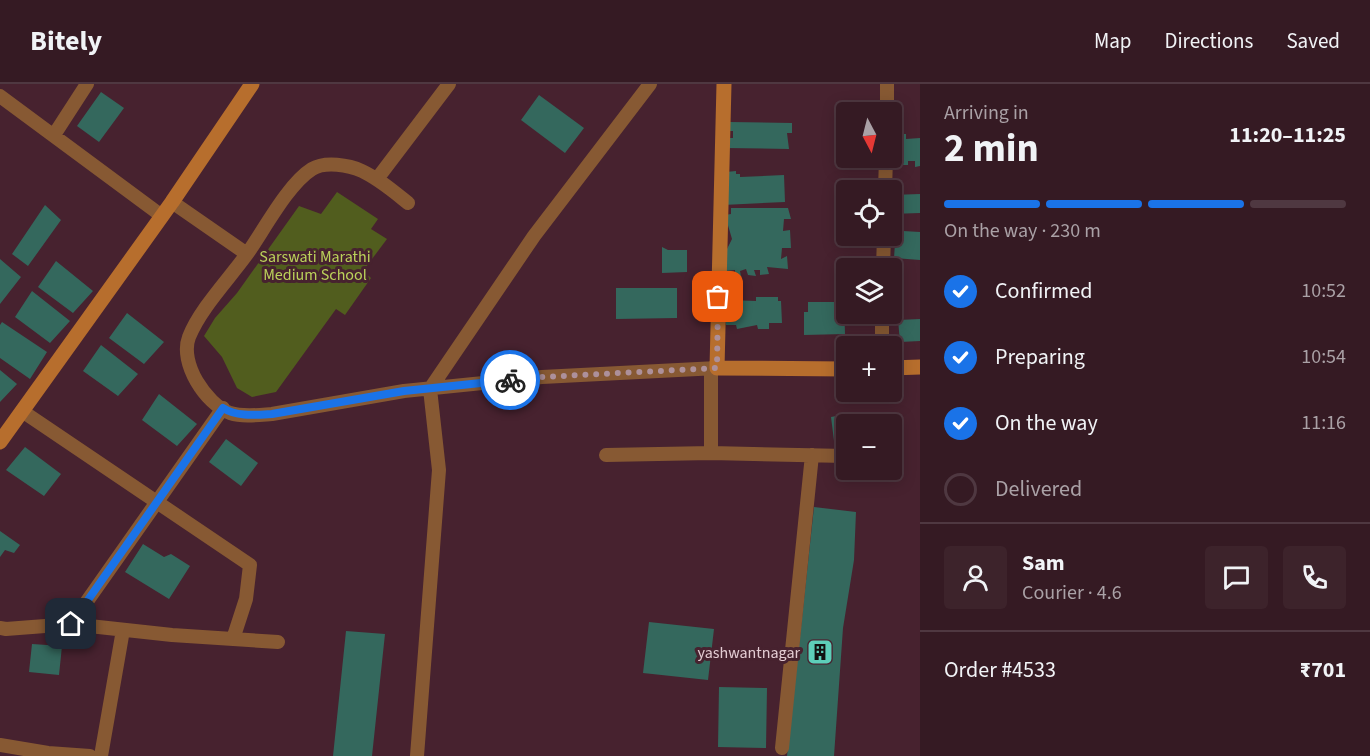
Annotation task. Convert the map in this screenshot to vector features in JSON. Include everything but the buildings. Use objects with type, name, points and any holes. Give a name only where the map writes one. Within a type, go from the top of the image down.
[{"type":"street","points":[[54,135],[87,84]]},
{"type":"street","points":[[0,442],[172,202],[252,84]]},
{"type":"street","points":[[377,179],[449,84]]},
{"type":"street","points":[[417,756],[439,470],[430,388],[534,236],[650,84]]},
{"type":"street","points":[[711,453],[724,84]]},
{"type":"street","points":[[887,102],[888,84]]},
{"type":"street","points":[[0,96],[162,216]]},
{"type":"street","points":[[408,203],[377,179],[360,170],[345,166],[313,168],[294,186],[248,254],[204,312],[188,339],[192,375],[211,400],[230,412],[250,416],[430,388],[542,377],[714,368],[836,369]]},
{"type":"street","points":[[172,202],[248,254]]},
{"type":"street","points":[[902,368],[920,367]]},
{"type":"street","points":[[71,624],[223,408]]},
{"type":"street","points":[[22,411],[250,565],[246,598],[233,639]]},
{"type":"street","points":[[606,455],[711,453],[836,456]]},
{"type":"street","points":[[782,748],[812,455]]},
{"type":"street","points":[[0,628],[71,624],[278,642]]},
{"type":"street","points":[[101,756],[123,630]]},
{"type":"street","points":[[0,745],[48,753],[90,756]]},
{"type":"green space","name":"Sarswati Marathi Medium School","points":[[337,192],[378,219],[371,229],[387,239],[363,271],[371,278],[345,315],[336,309],[276,392],[252,397],[237,388],[222,357],[204,336],[299,206],[321,214]]},
{"type":"way so far","points":[[510,380],[717,368],[718,297]]},
{"type":"place","name":"yashwantnagar","points":[[820,652]]},
{"type":"route","points":[[71,624],[223,408],[230,412],[250,416],[272,414],[404,391],[510,380]]}]
